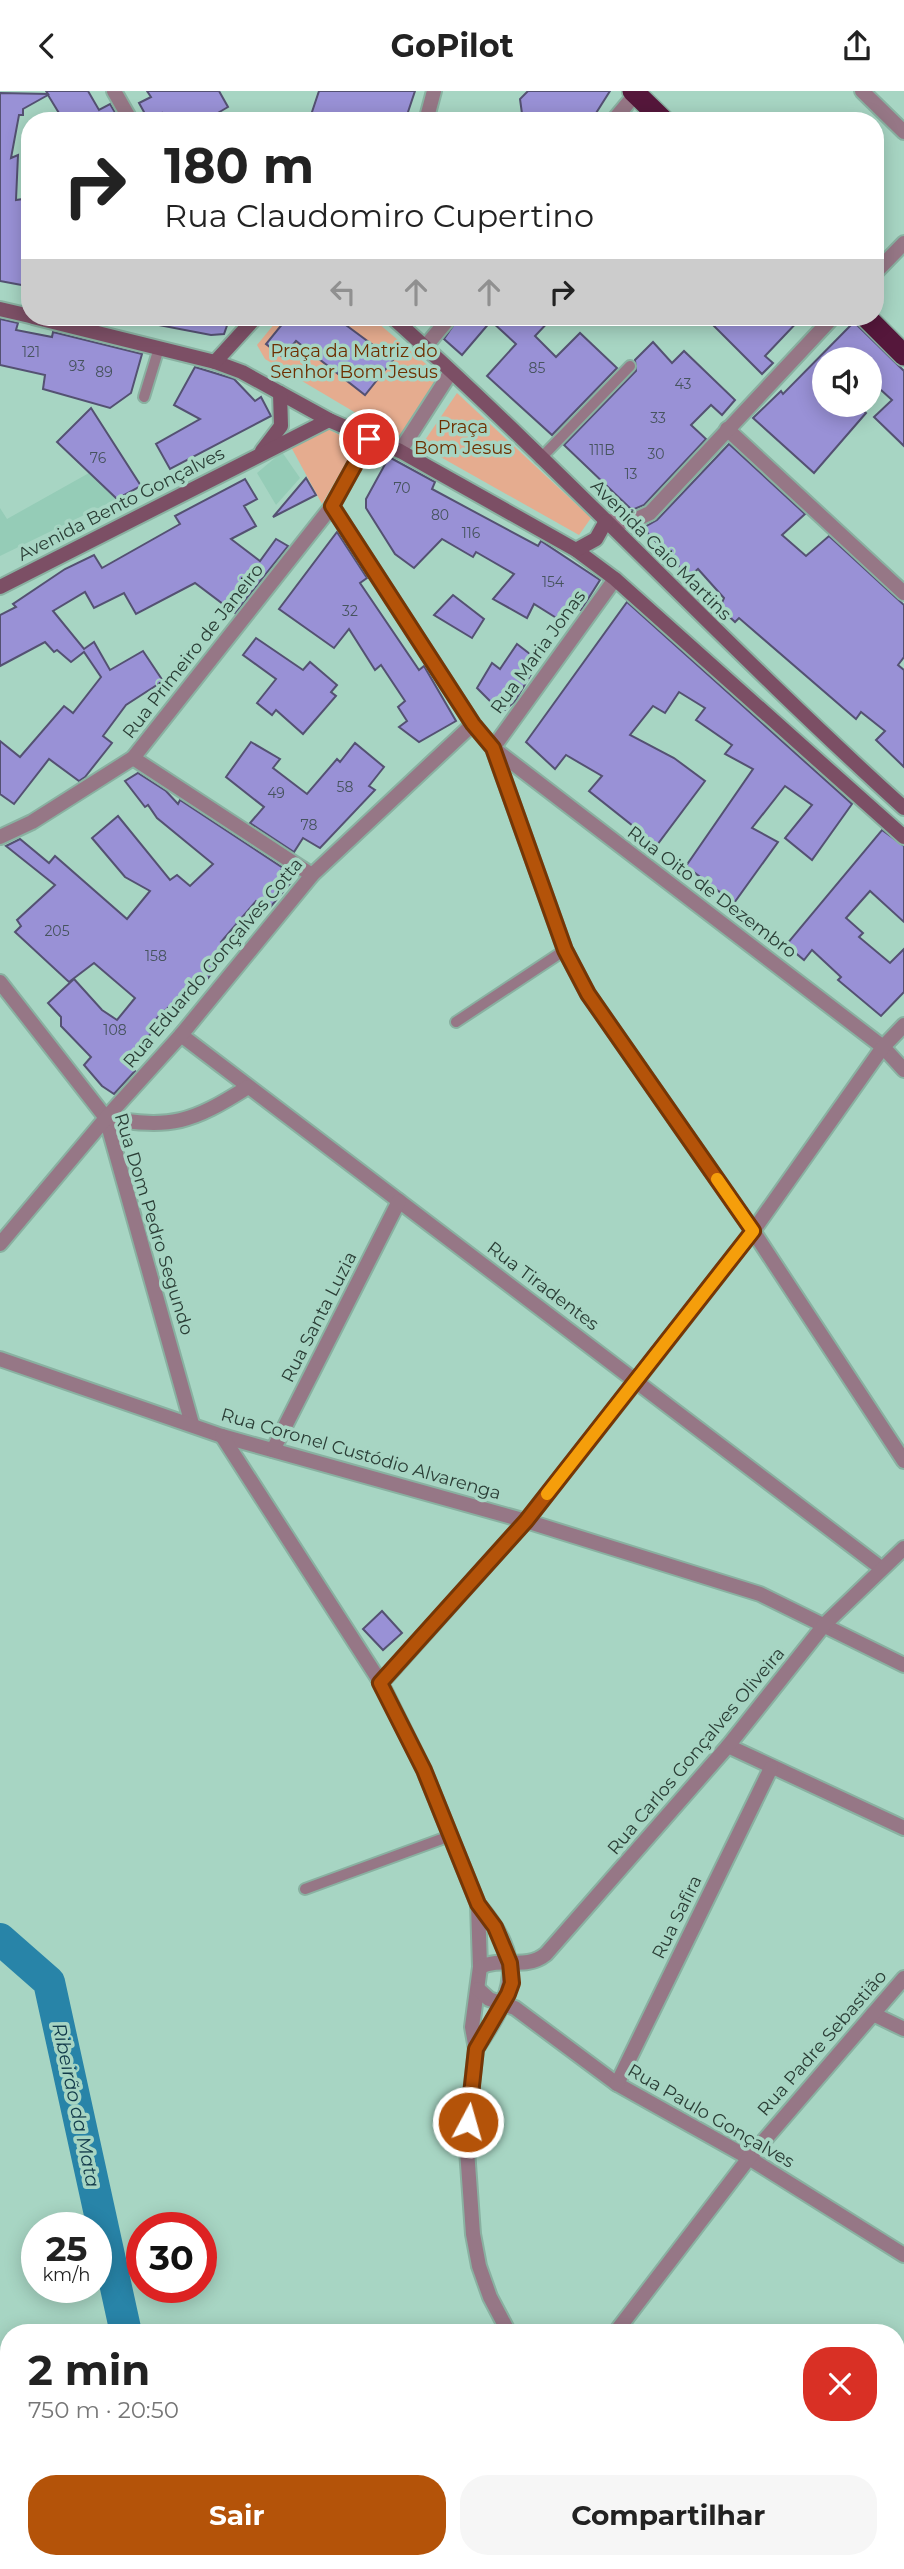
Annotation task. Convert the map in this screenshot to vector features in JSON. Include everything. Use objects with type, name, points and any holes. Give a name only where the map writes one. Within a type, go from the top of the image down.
[{"type":"highway","points":[[636,92],[655,112]]},
{"type":"highway","points":[[875,326],[904,355]]},
{"type":"main road","points":[[0,309],[21,314]]},
{"type":"main road","points":[[71,326],[215,362],[329,420],[400,451],[576,550],[615,579],[904,837]]},
{"type":"main road","points":[[215,362],[245,326]]},
{"type":"main road","name":"Avenida Caio Martins","points":[[402,326],[606,521],[807,721],[904,808]]},
{"type":"main road","name":"Avenida Bento Gonçalves","points":[[259,455],[281,426],[280,393]]},
{"type":"main road","name":"Avenida Bento Gonçalves","points":[[0,587],[329,420]]},
{"type":"main road","points":[[576,550],[596,539],[606,521]]},
{"type":"street","points":[[114,91],[126,112]]},
{"type":"street","points":[[428,112],[434,91]]},
{"type":"street","points":[[862,91],[884,112]]},
{"type":"street","points":[[620,112],[636,92]]},
{"type":"street","points":[[884,112],[904,132]]},
{"type":"street","points":[[884,264],[904,243]]},
{"type":"street","points":[[425,347],[442,326]]},
{"type":"street","points":[[606,521],[630,522],[650,513],[825,326]]},
{"type":"street","points":[[400,451],[451,372]]},
{"type":"street","points":[[727,429],[904,593]]},
{"type":"street","name":"Rua Primeiro de Janeiro","points":[[0,837],[32,822],[133,758],[332,506],[369,439]]},
{"type":"street","points":[[332,506],[473,724],[493,748],[565,950],[588,994],[753,1231],[904,1461]]},
{"type":"street","name":"Rua Maria Jonas","points":[[493,748],[615,579]]},
{"type":"street","name":"Rua Eduardo Gonçalves Cotta","points":[[0,1244],[106,1118],[181,1035],[312,874],[473,724]]},
{"type":"street","name":"Rua Oito de Dezembro","points":[[493,748],[883,1047],[904,1070]]},
{"type":"street","points":[[133,758],[312,874]]},
{"type":"street","name":"Rua Dom Pedro Segundo","points":[[0,982],[106,1118],[192,1424]]},
{"type":"street","points":[[380,1683],[526,1521],[753,1231],[883,1047],[904,1025]]},
{"type":"street","name":"Rua Tiradentes","points":[[181,1035],[881,1568]]},
{"type":"street","points":[[106,1118],[149,1125],[178,1121],[211,1110],[248,1087]]},
{"type":"street","name":"Rua Santa Luzia","points":[[273,1450],[399,1201]]},
{"type":"street","name":"Rua Coronel Custódio Alvarenga","points":[[0,1359],[222,1436],[526,1521],[760,1594],[904,1665]]},
{"type":"street","points":[[222,1436],[380,1683],[424,1770],[478,1904],[495,1927],[510,1963],[512,1983],[476,2049]]},
{"type":"street","name":"Rua Carlos Gonçalves Oliveira","points":[[510,1963],[527,1964],[546,1954],[729,1746],[825,1624],[904,1548]]},
{"type":"street","points":[[729,1746],[771,1768],[904,1828]]},
{"type":"street","name":"Rua Safira","points":[[617,2084],[771,1768]]},
{"type":"street","points":[[478,1904],[480,1968],[472,2027],[476,2049],[466,2136],[474,2234],[490,2297],[504,2324]]},
{"type":"street","points":[[480,1968],[490,1963],[510,1963]]},
{"type":"street","name":"Rua Padre Sebastião","points":[[622,2324],[749,2158],[904,1978]]},
{"type":"street","points":[[478,1989],[489,1999],[503,2002]]},
{"type":"street","name":"Rua Paulo Gonçalves","points":[[503,2002],[617,2084],[749,2158],[904,2255]]},
{"type":"street","points":[[873,2014],[904,2029]]},
{"type":"lane","points":[[144,397],[159,348]]},
{"type":"lane","points":[[540,459],[630,366]]},
{"type":"lane","points":[[456,1022],[565,950]]},
{"type":"lane","points":[[305,1889],[450,1836]]},
{"type":"shaded area","points":[[282,452],[300,478],[276,505],[257,473]]},
{"type":"shaded area","points":[[89,473],[117,499],[0,556],[0,508],[7,519]]},
{"type":"green space","name":"Praça da Matriz do Senhor Bom Jesus","points":[[273,326],[382,326],[439,375],[398,438],[265,359],[257,345]]},
{"type":"green space","name":"Praça Bom Jesus","points":[[457,393],[591,518],[579,535],[421,446]]},
{"type":"green space","points":[[326,428],[357,444],[322,504],[291,447]]},
{"type":"building","points":[[46,91],[88,91],[99,110],[110,104],[115,112],[58,112],[48,95],[23,109],[19,115],[11,158],[18,155],[16,200],[21,199],[21,285],[0,281],[0,93],[48,94]]},
{"type":"building","points":[[147,91],[219,91],[228,107],[219,112],[144,112],[139,103],[151,97]]},
{"type":"building","points":[[319,91],[415,91],[408,112],[312,112]]},
{"type":"building","points":[[528,91],[610,91],[597,112],[522,112],[520,99]]},
{"type":"building","points":[[0,319],[18,323],[16,330],[52,337],[53,332],[142,354],[131,393],[110,408],[43,389],[45,375],[0,365]]},
{"type":"building","points":[[164,326],[227,326],[224,334],[211,335]]},
{"type":"building","points":[[281,326],[347,326],[393,360],[365,395],[296,341],[283,357],[266,344]]},
{"type":"building","points":[[453,326],[487,326],[462,355],[444,339]]},
{"type":"building","points":[[496,326],[544,326],[535,336],[556,357],[580,333],[617,368],[552,435],[487,376],[516,344]]},
{"type":"building","points":[[714,326],[793,326],[765,356],[773,363],[762,374]]},
{"type":"building","points":[[850,326],[858,326],[880,347],[829,347]]},
{"type":"building","points":[[653,342],[672,363],[684,351],[735,400],[722,415],[711,405],[691,425],[706,439],[644,505],[632,510],[564,445],[636,371],[635,360]]},
{"type":"building","points":[[882,349],[904,371],[904,446],[874,417],[882,417],[882,409],[892,400],[882,391]]},
{"type":"building","points":[[812,365],[812,417],[863,417],[814,473],[753,418],[781,391],[783,394]]},
{"type":"building","points":[[195,367],[234,379],[255,401],[261,397],[271,416],[170,469],[156,444],[200,419],[174,405]]},
{"type":"building","points":[[91,408],[141,486],[117,499],[57,442]]},
{"type":"building","points":[[729,444],[805,514],[782,535],[806,556],[829,536],[904,605],[904,657],[898,665],[904,670],[904,767],[876,740],[885,731],[861,712],[856,719],[739,618],[735,622],[720,608],[724,598],[698,569],[689,577],[643,528],[657,520]]},
{"type":"building","points":[[389,457],[435,482],[432,489],[538,546],[541,541],[600,580],[581,610],[577,609],[566,624],[534,604],[527,618],[493,599],[514,574],[476,552],[473,557],[442,539],[414,568],[395,554],[366,508],[366,499]]},
{"type":"building","points":[[306,478],[316,495],[273,517]]},
{"type":"building","points":[[245,479],[257,499],[244,506],[256,526],[231,539],[260,561],[276,539],[288,546],[235,613],[195,583],[136,614],[124,593],[94,608],[85,592],[53,611],[84,649],[94,642],[110,670],[143,651],[163,681],[126,705],[103,736],[112,743],[85,777],[79,781],[49,759],[14,804],[0,794],[0,741],[20,757],[64,706],[73,713],[101,677],[84,652],[71,662],[57,650],[54,652],[45,642],[0,666],[0,615],[16,607],[13,604],[65,569],[94,555],[102,568],[180,524],[175,516]]},
{"type":"building","points":[[337,532],[367,578],[360,583],[419,670],[424,666],[456,721],[419,742],[399,727],[407,721],[398,707],[405,701],[381,665],[375,670],[349,629],[334,648],[279,609]]},
{"type":"building","points":[[453,595],[484,619],[472,638],[434,615]]},
{"type":"building","points":[[627,602],[852,804],[812,860],[785,838],[812,805],[785,786],[752,828],[778,842],[734,903],[686,866],[753,769],[725,754],[732,745],[696,720],[705,708],[679,692],[665,713],[653,706],[630,735],[674,758],[705,781],[657,845],[589,791],[602,776],[566,755],[555,769],[526,742]]},
{"type":"building","points":[[256,638],[303,670],[310,662],[337,685],[331,692],[336,696],[303,734],[276,710],[272,715],[257,703],[276,679],[243,655]]},
{"type":"building","points":[[517,644],[539,661],[515,701],[505,710],[498,709],[477,688],[492,663],[500,669]]},
{"type":"building","points":[[251,742],[280,759],[273,768],[307,794],[337,759],[340,762],[355,743],[384,767],[369,786],[375,790],[320,848],[303,838],[294,852],[250,823],[264,807],[226,777]]},
{"type":"building","points":[[138,773],[166,791],[178,804],[180,800],[283,868],[280,871],[293,880],[268,910],[256,901],[221,942],[229,949],[206,981],[201,977],[157,1018],[162,1022],[125,1061],[135,1071],[114,1094],[102,1086],[84,1065],[91,1057],[61,1026],[61,1017],[48,1003],[74,979],[102,1010],[117,1020],[135,998],[94,963],[69,982],[15,932],[21,926],[17,920],[55,885],[6,846],[20,839],[49,863],[55,856],[127,919],[150,891],[125,877],[92,838],[118,816],[170,880],[177,875],[190,886],[213,864],[157,818],[148,805],[145,807],[125,781]]},
{"type":"building","points":[[882,830],[904,846],[904,922],[870,891],[846,918],[863,933],[859,937],[890,963],[904,949],[904,992],[881,1016],[838,980],[841,977],[812,950],[804,960],[786,945]]},
{"type":"building","points":[[382,1611],[402,1633],[383,1650],[363,1629]]},
{"type":"waterway","name":"Ribeirão da Mata","points":[[0,1939],[49,1982],[124,2324]]},
{"type":"slow traffic","points":[[547,1494],[753,1231],[717,1179]]},
{"type":"route","points":[[369,439],[332,506],[473,724],[493,748],[565,950],[588,994],[753,1231],[526,1521],[380,1683],[424,1770],[478,1904],[495,1927],[510,1963],[512,1983],[508,1994],[476,2049],[468,2122]]}]
